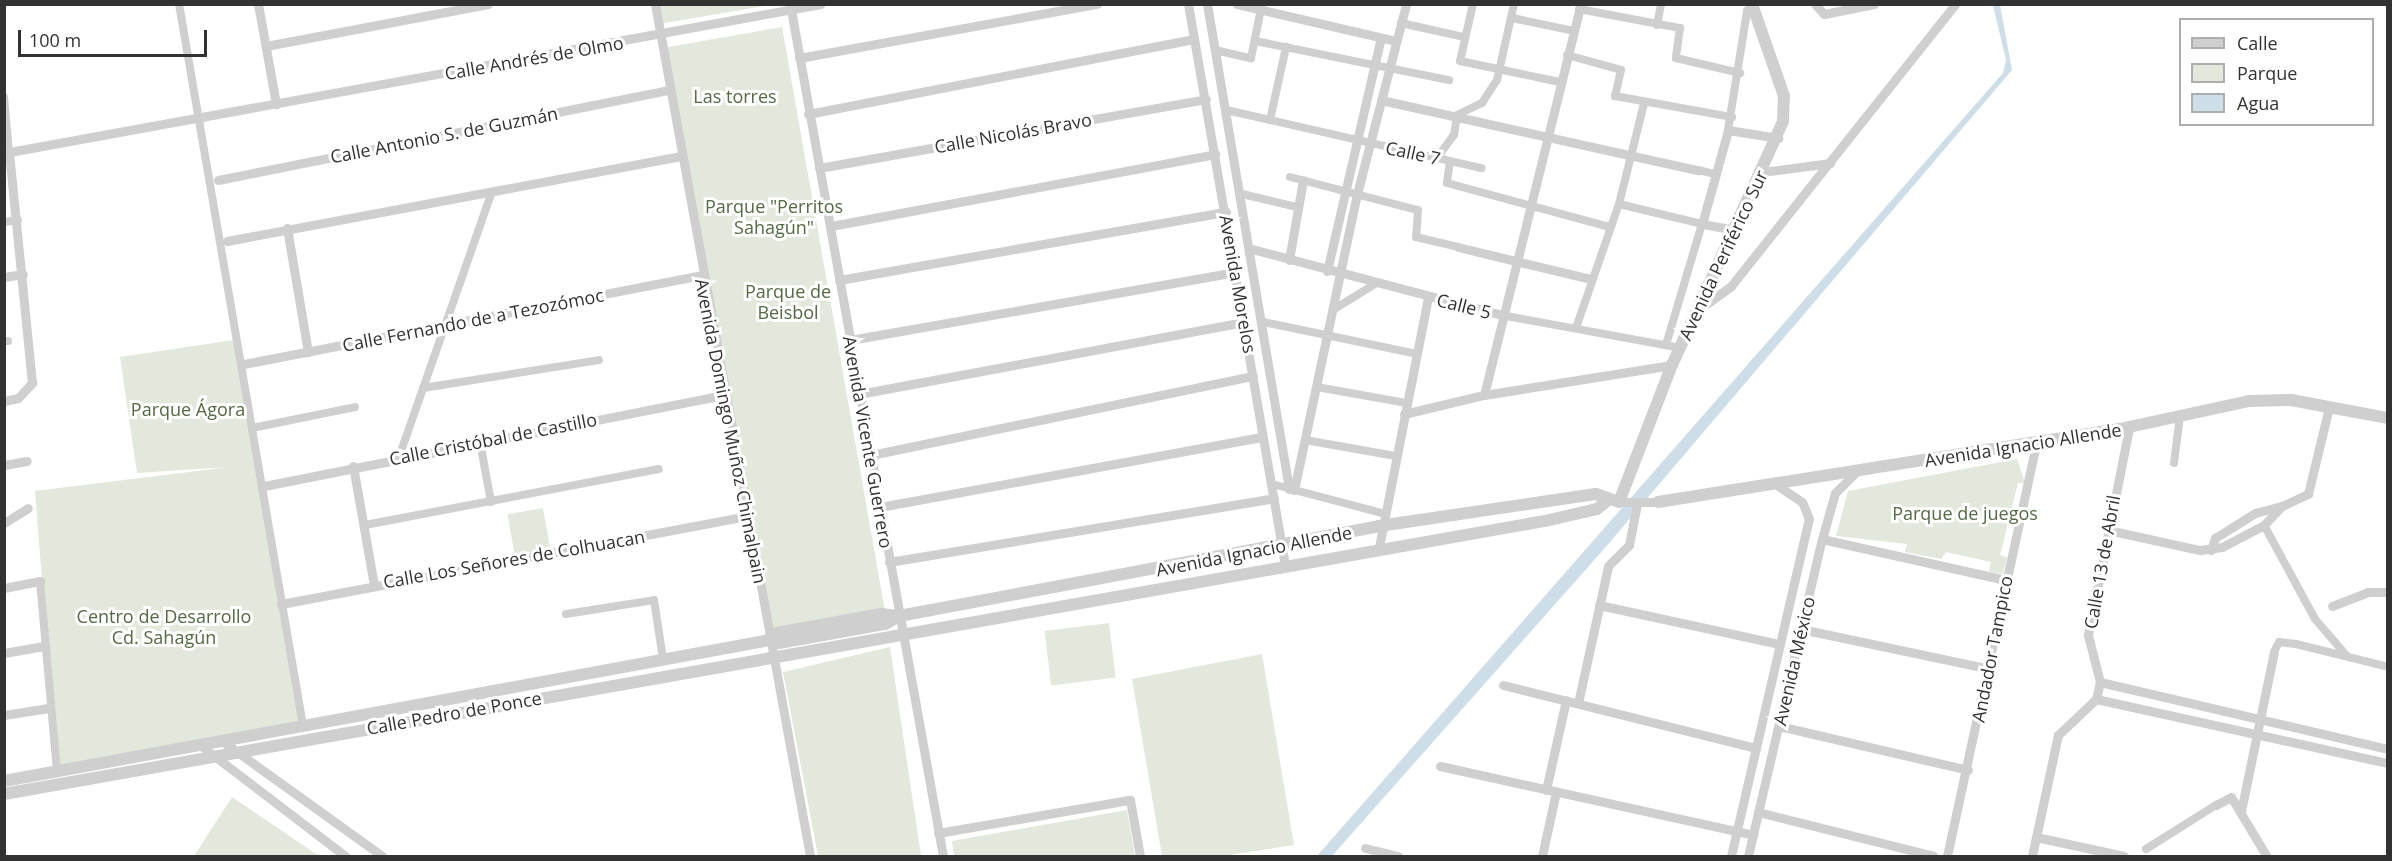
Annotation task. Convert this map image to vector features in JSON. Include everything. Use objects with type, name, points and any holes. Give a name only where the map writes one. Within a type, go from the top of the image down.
[{"type":"street","points":[[178,4],[198,120],[223,242],[252,428],[264,486],[280,603],[303,726]]},
{"type":"street","points":[[258,4],[276,104]]},
{"type":"street","points":[[266,46],[488,4]]},
{"type":"street","name":"Avenida Domingo Muñoz Chimalpain","points":[[655,4],[701,275],[810,856]]},
{"type":"street","name":"Calle Andrés de Olmo","points":[[7,153],[660,35],[790,7],[821,4]]},
{"type":"street","points":[[799,58],[1097,4]]},
{"type":"street","name":"Avenida Morelos","points":[[1188,4],[1237,272],[1285,565]]},
{"type":"street","name":"Avenida Morelos","points":[[1207,4],[1252,249],[1291,489]]},
{"type":"street","points":[[1237,4],[1262,7],[1396,41]]},
{"type":"street","points":[[1291,489],[1336,308],[1357,194],[1406,4]]},
{"type":"street","points":[[1473,4],[1460,61],[1560,82]]},
{"type":"street","points":[[1457,115],[1482,103],[1503,69],[1514,4]]},
{"type":"street","points":[[1657,25],[1661,4]]},
{"type":"street","points":[[1815,4],[1824,14],[1874,4]]},
{"type":"street","points":[[1701,308],[1731,286],[1830,164],[1954,8],[1945,4]]},
{"type":"street","points":[[1666,345],[1732,117],[1747,11],[1753,6]]},
{"type":"street","name":"Avenida Periférico Sur","points":[[1613,501],[1672,365],[1701,308],[1778,138],[1784,96],[1753,6]]},
{"type":"street","name":"Avenida Vicente Guerrero","points":[[790,7],[943,856]]},
{"type":"street","points":[[1215,50],[1251,58],[1262,7]]},
{"type":"street","points":[[1484,395],[1514,260],[1580,7],[1680,28],[1676,58],[1740,73]]},
{"type":"street","points":[[1512,18],[1574,31]]},
{"type":"street","points":[[1401,22],[1464,37]]},
{"type":"street","points":[[1327,271],[1381,38]]},
{"type":"street","points":[[808,114],[1194,39]]},
{"type":"street","points":[[1255,41],[1449,80]]},
{"type":"street","points":[[1270,120],[1286,47]]},
{"type":"street","points":[[1567,55],[1621,70],[1616,96],[1644,104],[1732,117]]},
{"type":"street","name":"Calle Antonio S. de Guzmán","points":[[218,180],[669,90]]},
{"type":"street","points":[[4,97],[7,153],[18,220],[32,383],[26,392],[4,400]]},
{"type":"street","name":"Calle Nicolás Bravo","points":[[819,168],[1206,99]]},
{"type":"street","points":[[1381,99],[1716,174]]},
{"type":"street","points":[[1576,328],[1590,279],[1619,204],[1644,104]]},
{"type":"street","name":"Calle 7","points":[[1226,110],[1450,161],[1448,183],[1527,208],[1610,227]]},
{"type":"street","points":[[1437,158],[1454,135],[1457,115]]},
{"type":"street","points":[[1728,130],[1778,138]]},
{"type":"street","points":[[831,226],[1215,154]]},
{"type":"street","points":[[223,242],[287,228],[681,156]]},
{"type":"street","points":[[1450,161],[1482,168]]},
{"type":"street","points":[[1762,172],[1830,164]]},
{"type":"street","points":[[1290,177],[1422,212],[1416,237],[1590,279]]},
{"type":"street","points":[[1289,260],[1303,180]]},
{"type":"street","points":[[399,457],[492,192]]},
{"type":"street","points":[[1242,194],[1297,207]]},
{"type":"street","points":[[1619,204],[1736,230]]},
{"type":"street","points":[[839,280],[1226,212]]},
{"type":"street","points":[[4,222],[18,220]]},
{"type":"street","points":[[287,228],[309,352]]},
{"type":"street","name":"Calle 5","points":[[1252,249],[1375,284],[1501,315],[1680,348]]},
{"type":"street","points":[[850,340],[1237,272]]},
{"type":"street","points":[[4,278],[23,274]]},
{"type":"street","name":"Calle Fernando de a Tezozómoc","points":[[243,364],[701,275]]},
{"type":"street","points":[[1336,308],[1375,284]]},
{"type":"street","points":[[1379,547],[1381,520],[1428,298]]},
{"type":"street","points":[[859,394],[1245,322]]},
{"type":"street","points":[[1263,322],[1417,354]]},
{"type":"street","points":[[423,388],[599,360]]},
{"type":"street","points":[[1404,414],[1484,395],[1672,365]]},
{"type":"street","points":[[871,455],[1253,376]]},
{"type":"street","points":[[1317,387],[1406,403]]},
{"type":"street","name":"Calle Cristóbal de Castillo","points":[[264,486],[353,466],[724,395]]},
{"type":"street","name":"Avenida Ignacio Allende","points":[[1658,502],[1854,474],[2129,427],[2275,398],[2388,418]]},
{"type":"street","points":[[252,428],[355,407]]},
{"type":"street","points":[[2211,550],[2215,538],[2255,513],[2282,506],[2308,494],[2329,407]]},
{"type":"street","points":[[2174,463],[2180,416]]},
{"type":"street","name":"Calle 13 de Abril","points":[[2096,699],[2100,682],[2088,635],[2129,427]]},
{"type":"street","points":[[880,507],[1263,437]]},
{"type":"street","points":[[1305,440],[1396,456]]},
{"type":"street","points":[[480,441],[491,502]]},
{"type":"street","name":"Andador Tampico","points":[[1947,856],[1990,669],[2005,580],[2037,441]]},
{"type":"street","points":[[4,465],[27,461]]},
{"type":"street","points":[[353,466],[374,585]]},
{"type":"street","points":[[365,525],[659,469]]},
{"type":"street","name":"Avenida México","points":[[1748,856],[1822,538],[1835,493],[1854,474]]},
{"type":"street","points":[[1272,484],[1381,520]]},
{"type":"street","name":"Avenida México","points":[[1731,856],[1809,519],[1802,502],[1775,484]]},
{"type":"street","name":"Avenida Ignacio Allende","points":[[899,616],[1283,546],[1381,520],[1596,494],[1613,501]]},
{"type":"street","points":[[889,562],[1274,498]]},
{"type":"street","points":[[1613,501],[1658,502]]},
{"type":"street","name":"Avenida Ignacio Allende","points":[[904,631],[1379,547],[1545,521],[1597,508],[1613,501]]},
{"type":"street","points":[[1578,703],[1610,560],[1629,544],[1637,504]]},
{"type":"street","points":[[2108,530],[2211,550],[2264,525],[2282,506]]},
{"type":"street","points":[[4,523],[28,508]]},
{"type":"street","name":"Calle Los Señores de Colhuacan","points":[[280,603],[748,516]]},
{"type":"street","points":[[2264,525],[2315,620],[2346,655]]},
{"type":"street","points":[[1822,538],[2005,580]]},
{"type":"street","points":[[4,588],[40,581],[42,646],[57,771]]},
{"type":"street","points":[[2332,606],[2368,592],[2388,592]]},
{"type":"street","points":[[566,614],[654,600],[663,659]]},
{"type":"street","points":[[1599,605],[1780,644]]},
{"type":"street","name":"Calle Pedro de Ponce","points":[[4,781],[770,640],[777,633],[881,614],[899,616]]},
{"type":"street","points":[[1801,629],[1990,669]]},
{"type":"street","name":"Calle Pedro de Ponce","points":[[4,794],[904,631]]},
{"type":"street","points":[[2241,811],[2274,652],[2279,642],[2346,655],[2388,667]]},
{"type":"street","points":[[4,653],[42,646]]},
{"type":"street","points":[[2100,682],[2384,748],[2376,760]]},
{"type":"street","points":[[1503,685],[1756,748]]},
{"type":"street","points":[[2031,856],[2058,735],[2096,699],[2388,763]]},
{"type":"street","points":[[1542,856],[1566,700]]},
{"type":"street","points":[[4,715],[48,708]]},
{"type":"street","points":[[1779,726],[1968,770]]},
{"type":"street","points":[[222,741],[382,856]]},
{"type":"street","points":[[200,745],[345,856]]},
{"type":"street","points":[[1440,766],[1753,835]]},
{"type":"street","points":[[2146,849],[2231,796],[2266,855]]},
{"type":"street","points":[[938,833],[1130,800],[1140,856]]},
{"type":"street","points":[[1758,812],[1934,856]]},
{"type":"street","points":[[2036,837],[2124,856]]},
{"type":"street","points":[[1366,852],[1398,856]]},
{"type":"green space","points":[[775,4],[659,24],[656,5]]},
{"type":"green space","name":"Las torres","points":[[782,27],[885,611],[770,631],[667,47]]},
{"type":"green space","name":"Centro de Desarrollo Cd. Sahagún","points":[[234,340],[300,726],[57,771],[35,491],[229,467],[137,473],[120,357]]},
{"type":"green space","name":"Parque de juegos","points":[[2017,459],[2025,483],[2018,483],[2000,555],[2007,558],[2003,574],[1989,572],[1991,562],[1946,552],[1941,559],[1905,552],[1907,544],[1836,536],[1848,491]]},
{"type":"green space","points":[[543,508],[551,552],[515,559],[508,514]]},
{"type":"green space","points":[[1109,623],[1116,678],[1051,686],[1044,631]]},
{"type":"green space","points":[[890,647],[921,856],[818,856],[783,672]]},
{"type":"green space","points":[[1262,654],[1294,845],[1223,856],[1162,856],[1132,679]]},
{"type":"green space","points":[[232,797],[319,856],[194,856]]},
{"type":"green space","points":[[1127,810],[1135,856],[954,856],[952,841]]},
{"type":"water","points":[[1993,5],[2000,5],[2012,70],[1604,549],[1332,856],[1317,856],[2003,73],[2006,60]]},
{"type":"park label","name":"Parque \"Perritos Sahagún\"","points":[[774,217]]},
{"type":"park label","name":"Parque de Beisbol","points":[[788,302]]},
{"type":"park label","name":"Parque Ágora","points":[[188,409]]}]
